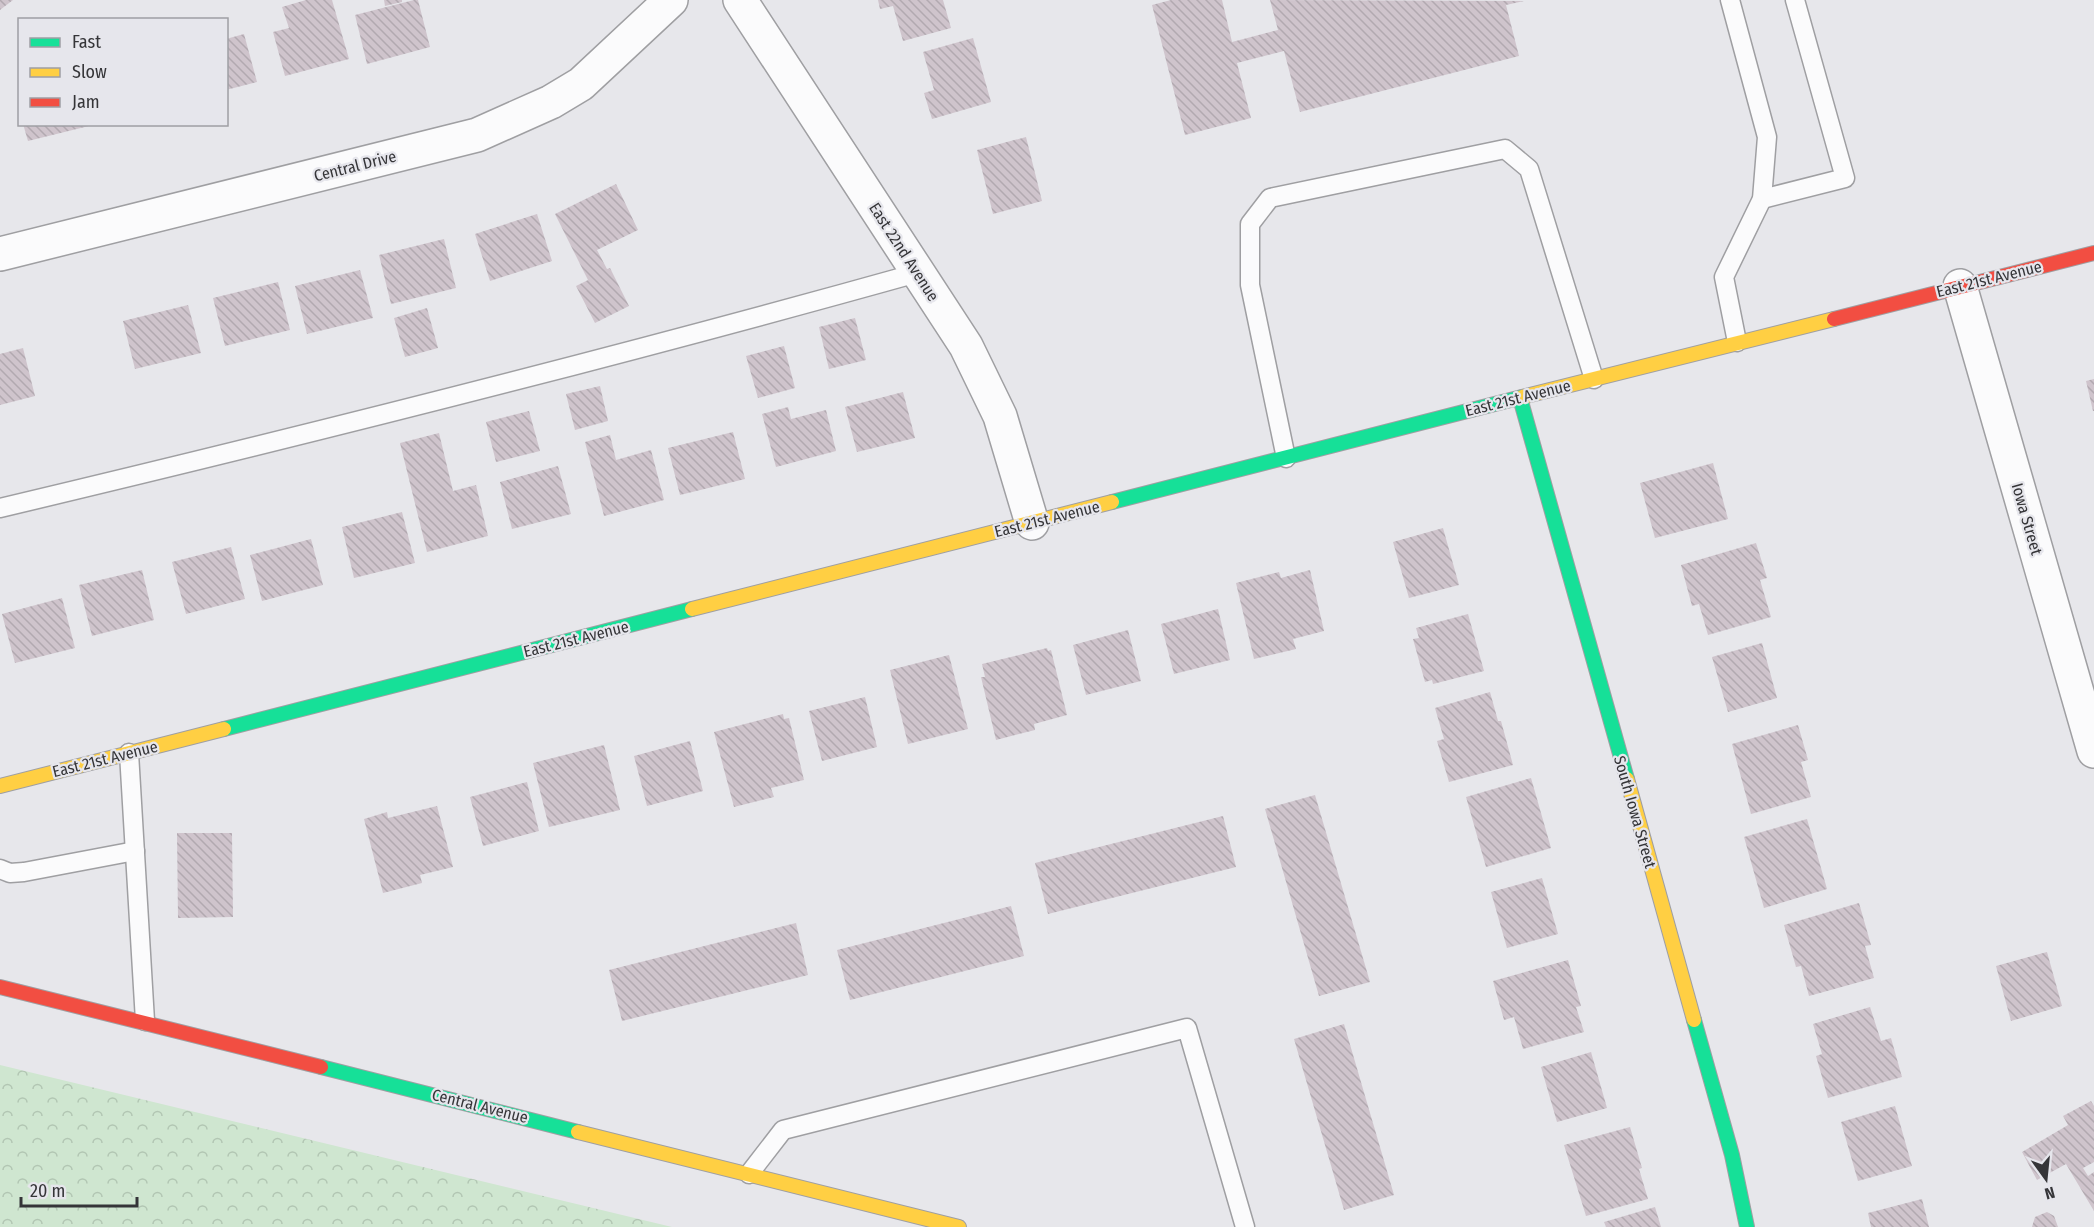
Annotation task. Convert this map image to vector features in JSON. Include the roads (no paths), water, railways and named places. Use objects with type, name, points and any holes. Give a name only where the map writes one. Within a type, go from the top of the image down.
[{"type":"street","name":"Central Drive","points":[[0,254],[477,135],[551,102],[581,84],[671,0]]},
{"type":"street","name":"East 22nd Avenue","points":[[740,0],[966,346],[992,398],[1010,445],[1032,523]]},
{"type":"street","name":"East 21st Avenue","points":[[0,786],[1737,342],[2094,253]]},
{"type":"street","name":"Iowa Street","points":[[1960,286],[2094,749]]},
{"type":"street","name":"South Iowa Street","points":[[1520,398],[1732,1155],[1747,1227]]},
{"type":"street","name":"Central Avenue","points":[[0,987],[959,1227]]},
{"type":"lane","points":[[1731,0],[1767,137],[1762,199],[1724,277],[1737,342]]},
{"type":"lane","points":[[1762,199],[1845,178],[1795,0]]},
{"type":"lane","points":[[1286,458],[1250,285],[1250,224],[1270,198],[1505,148],[1529,169],[1594,379]]},
{"type":"lane","points":[[0,508],[191,463],[731,325],[917,273]]},
{"type":"lane","points":[[129,753],[145,1022]]},
{"type":"lane","points":[[0,869],[10,873],[24,873],[135,851]]},
{"type":"lane","points":[[748,1174],[783,1130],[1187,1028],[1245,1227]]}]
